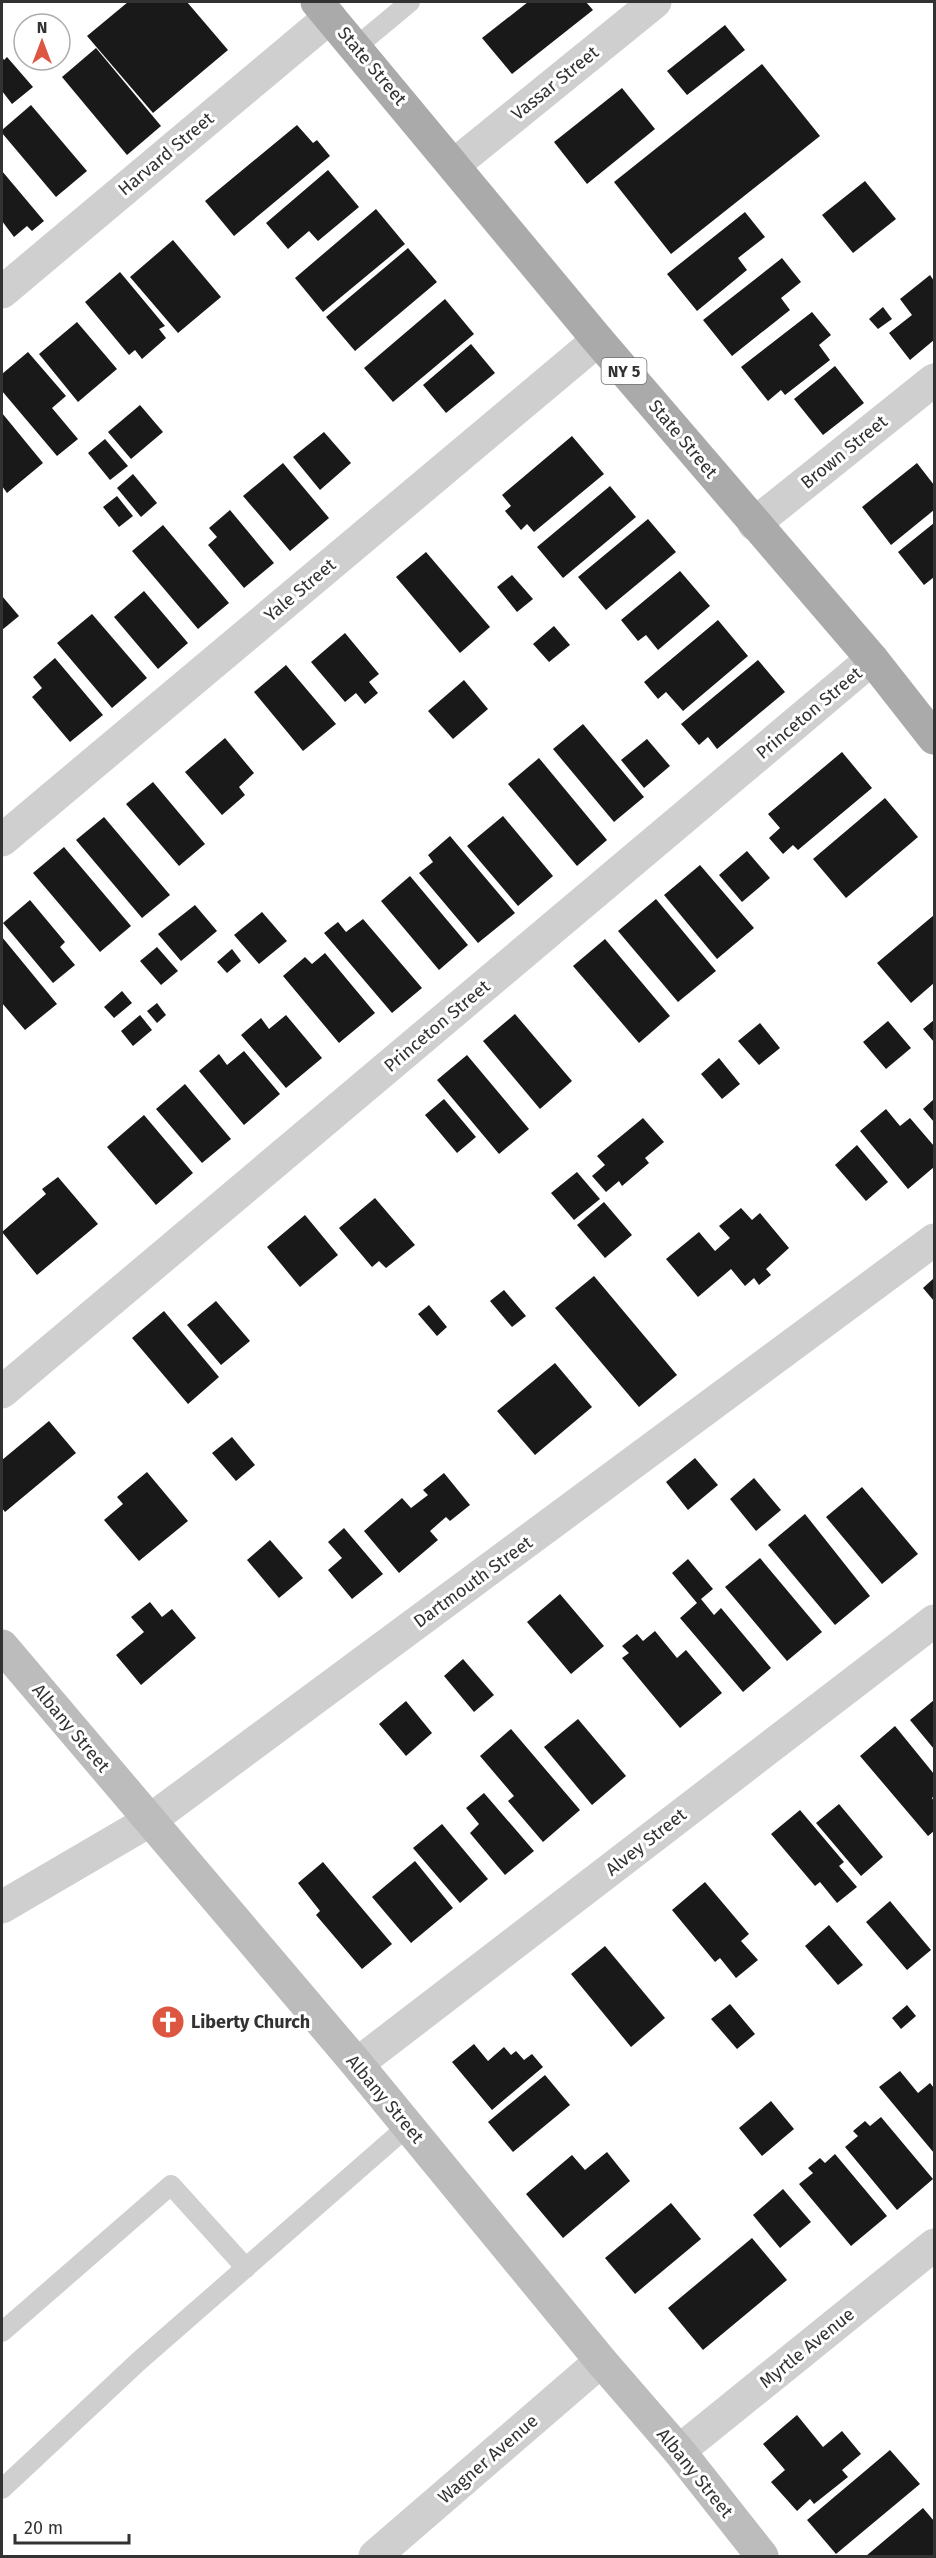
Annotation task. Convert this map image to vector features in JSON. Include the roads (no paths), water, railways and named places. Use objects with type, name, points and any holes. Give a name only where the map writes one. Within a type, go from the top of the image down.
[{"type":"main road","name":"State Street","points":[[324,9],[598,339],[754,524],[872,659],[934,738]]},
{"type":"street","name":"Vassar Street","points":[[454,165],[655,2]]},
{"type":"street","name":"Harvard Street","points":[[2,292],[324,9]]},
{"type":"street","name":"Yale Street","points":[[2,840],[598,339]]},
{"type":"street","name":"Brown Street","points":[[754,524],[934,380]]},
{"type":"street","name":"Princeton Street","points":[[2,1392],[872,659]]},
{"type":"street","name":"Dartmouth Street","points":[[2,1906],[149,1821],[934,1240]]},
{"type":"street","name":"Alvey Street","points":[[357,2064],[934,1621]]},
{"type":"street","name":"Albany Street","points":[[2,1646],[357,2064],[601,2361],[679,2451],[762,2556]]},
{"type":"street","name":"Myrtle Avenue","points":[[679,2451],[934,2245]]},
{"type":"street","name":"Wagner Avenue","points":[[375,2556],[601,2361]]},
{"type":"lane","points":[[356,47],[410,2]]},
{"type":"lane","points":[[2,2489],[139,2361],[408,2126]]},
{"type":"lane","points":[[2,2332],[171,2185],[246,2268]]},
{"type":"place","name":"Liberty Church","points":[[168,2022]]}]
